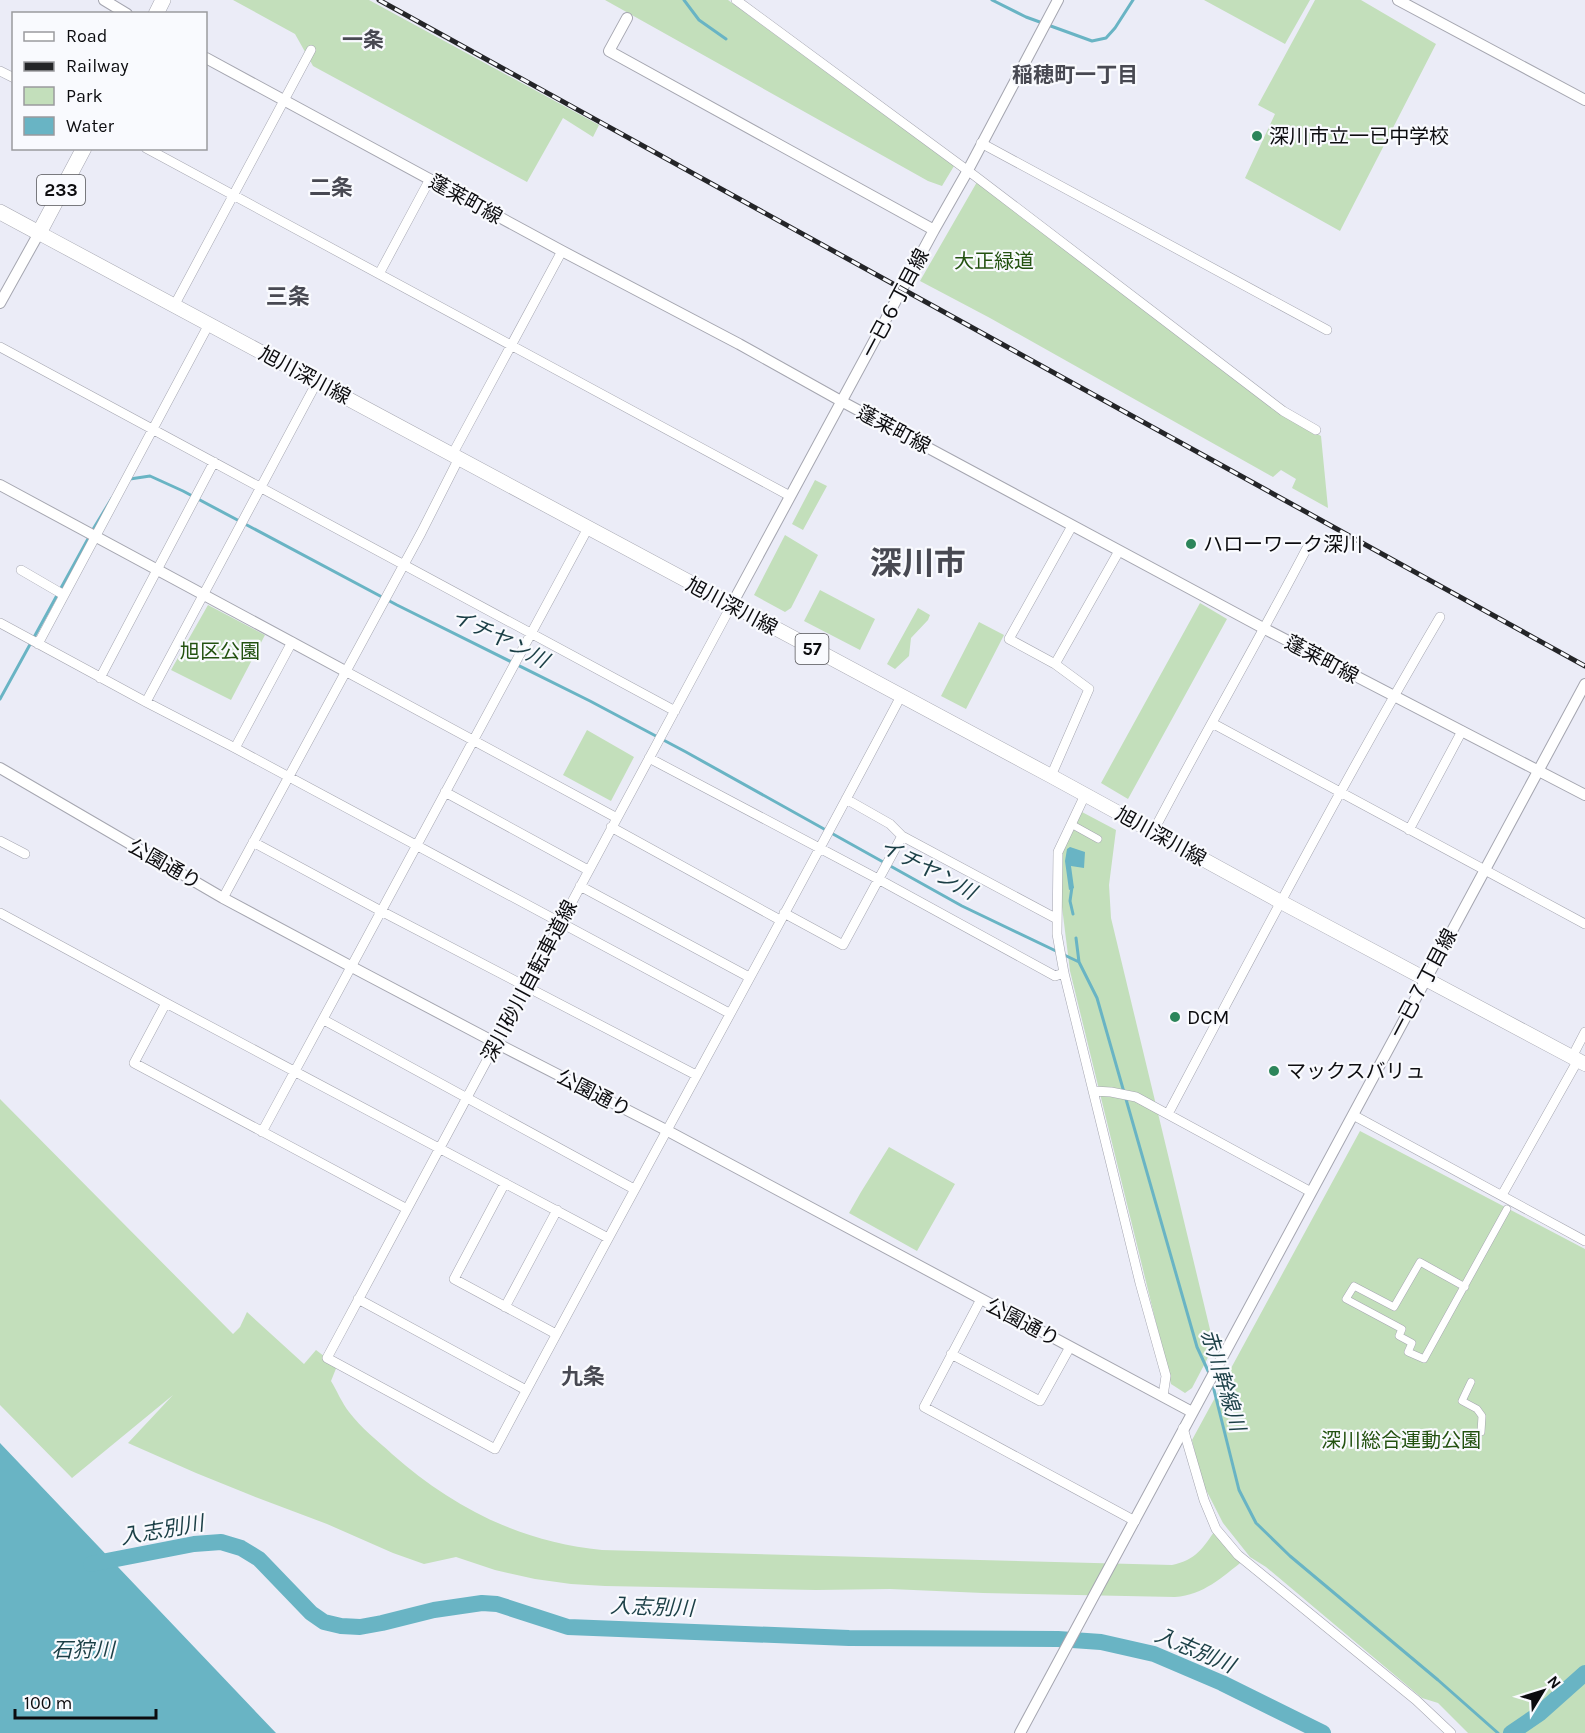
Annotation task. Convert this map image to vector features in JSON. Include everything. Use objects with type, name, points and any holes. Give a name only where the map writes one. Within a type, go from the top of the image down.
[{"type":"highway","name":"233","points":[[0,212],[39,233],[83,150]]},
{"type":"main road","name":"旭川深川線","points":[[39,233],[1578,1060]]},
{"type":"street","points":[[104,0],[124,12]]},
{"type":"street","points":[[736,0],[1283,411],[1316,430]]},
{"type":"street","name":"一已６丁目線","points":[[731,606],[1058,0]]},
{"type":"street","points":[[1398,0],[1585,100]]},
{"type":"street","points":[[627,18],[609,51],[934,230]]},
{"type":"street","points":[[174,306],[311,50]]},
{"type":"street","name":"蓬莱町線","points":[[207,59],[739,344],[1072,526],[1585,795]]},
{"type":"street","points":[[981,143],[1327,330]]},
{"type":"street","points":[[150,150],[790,495]]},
{"type":"street","points":[[379,273],[430,179]]},
{"type":"street","points":[[0,303],[39,233]]},
{"type":"street","points":[[223,898],[403,565],[512,345],[562,251]]},
{"type":"street","points":[[38,644],[209,324]]},
{"type":"street","points":[[0,347],[675,711]]},
{"type":"street","points":[[146,702],[317,382]]},
{"type":"street","points":[[100,678],[214,462]]},
{"type":"street","points":[[0,485],[617,818]]},
{"type":"street","points":[[1051,776],[1089,689],[1055,664],[1009,639],[1072,526]]},
{"type":"street","points":[[262,1132],[588,528]]},
{"type":"street","points":[[1153,832],[1308,546]]},
{"type":"street","points":[[1055,664],[1119,551]]},
{"type":"street","points":[[21,570],[64,595]]},
{"type":"street","name":"深川砂川自転車道線","points":[[526,1390],[495,1449],[327,1358],[731,606]]},
{"type":"street","points":[[1168,1114],[1281,902],[1440,617]]},
{"type":"street","points":[[0,623],[729,1013]]},
{"type":"street","points":[[235,748],[292,642]]},
{"type":"street","name":"一已７丁目線","points":[[1020,1733],[1089,1601],[1111,1566],[1183,1428],[1585,684]]},
{"type":"street","points":[[358,1299],[526,1390],[901,696]]},
{"type":"street","points":[[1212,723],[1585,924]]},
{"type":"street","points":[[1409,830],[1462,731]]},
{"type":"street","points":[[649,758],[878,879],[1054,976],[1064,973]]},
{"type":"street","name":"公園通り","points":[[0,768],[223,898],[352,968],[666,1130],[1192,1412]]},
{"type":"street","points":[[445,792],[588,870]]},
{"type":"street","points":[[1085,795],[1058,852],[1057,934],[1064,973],[1140,1283],[1166,1376],[1163,1396]]},
{"type":"street","points":[[846,799],[890,824],[902,836],[1057,919]]},
{"type":"street","points":[[1071,824],[1098,839]]},
{"type":"street","points":[[611,827],[782,916],[843,945],[902,836]]},
{"type":"street","points":[[0,841],[25,854]]},
{"type":"street","points":[[253,842],[696,1075]]},
{"type":"street","points":[[580,886],[749,977]]},
{"type":"street","points":[[0,913],[608,1238]]},
{"type":"street","points":[[166,1003],[134,1063],[407,1209]]},
{"type":"street","points":[[324,1020],[634,1188]]},
{"type":"street","points":[[1502,1196],[1578,1060],[1585,1032]]},
{"type":"street","points":[[1094,1091],[1136,1097],[1311,1192]]},
{"type":"street","points":[[1353,1115],[1585,1241]]},
{"type":"street","points":[[506,1183],[454,1279],[556,1334]]},
{"type":"street","points":[[1465,1287],[1420,1262],[1394,1307],[1354,1286],[1346,1299],[1402,1329],[1399,1336],[1412,1342],[1408,1352],[1424,1359],[1465,1287],[1507,1209]]},
{"type":"street","points":[[505,1307],[556,1210]]},
{"type":"street","points":[[981,1299],[924,1407],[1135,1521]]},
{"type":"street","points":[[951,1354],[1040,1401],[1070,1347]]},
{"type":"street","points":[[1471,1382],[1462,1401],[1477,1409],[1482,1416],[1481,1432]]},
{"type":"street","points":[[1183,1428],[1204,1500],[1216,1529],[1252,1566],[1416,1700],[1451,1733]]},
{"type":"green space","points":[[233,0],[369,0],[599,125],[593,137],[563,118],[527,182],[313,66],[295,34]]},
{"type":"green space","points":[[605,0],[728,0],[954,166],[942,186],[928,181]]},
{"type":"green space","points":[[1204,0],[1310,0],[1285,44]]},
{"type":"green space","points":[[1315,0],[1361,0],[1436,44],[1340,231],[1245,178],[1275,114],[1258,105]]},
{"type":"green space","name":"大正緑道","points":[[977,182],[1280,412],[1321,436],[1328,508],[1292,488],[1296,479],[1281,470],[1273,477],[920,281]]},
{"type":"green space","points":[[815,480],[827,486],[803,530],[792,524]]},
{"type":"green space","points":[[785,535],[818,555],[791,608],[785,612],[754,595]]},
{"type":"green space","points":[[820,590],[875,619],[860,650],[804,621]]},
{"type":"green space","points":[[1200,603],[1227,619],[1128,799],[1101,783]]},
{"type":"green space","name":"旭区公園","points":[[208,605],[265,635],[231,700],[171,670]]},
{"type":"green space","points":[[918,608],[930,615],[911,638],[909,656],[895,669],[887,664]]},
{"type":"green space","points":[[979,622],[1004,635],[966,709],[941,696]]},
{"type":"green space","points":[[587,730],[634,757],[611,801],[563,775]]},
{"type":"green space","points":[[1082,812],[1116,830],[1109,885],[1111,918],[1214,1346],[1192,1388],[1185,1393],[1171,1384],[1070,971],[1062,907],[1060,854]]},
{"type":"green space","points":[[0,1099],[233,1334],[240,1327],[247,1312],[304,1364],[316,1350],[337,1366],[331,1381],[349,1412],[392,1454],[439,1491],[464,1506],[516,1530],[572,1546],[602,1550],[1172,1565],[1193,1556],[1216,1529],[1244,1560],[1204,1589],[1175,1597],[890,1589],[605,1586],[535,1579],[495,1570],[456,1557],[424,1564],[196,1473],[128,1443],[173,1395],[72,1478],[0,1405]]},
{"type":"green space","name":"深川総合運動公園","points":[[1360,1131],[1585,1249],[1585,1733],[1468,1733],[1438,1703],[1422,1698],[1266,1567],[1250,1557],[1223,1523],[1202,1482],[1192,1440]]},
{"type":"green space","points":[[889,1147],[955,1184],[917,1251],[849,1213]]},
{"type":"water","points":[[1070,847],[1085,852],[1084,868],[1071,866],[1074,888],[1069,890],[1065,861],[1067,849]]},
{"type":"water","name":"石狩川","points":[[0,1443],[276,1733],[0,1733]]},
{"type":"waterway","points":[[684,0],[699,20],[726,39]]},
{"type":"waterway","points":[[992,0],[1026,17],[1092,41],[1106,38],[1133,0]]},
{"type":"waterway","name":"イチヤン川","points":[[130,479],[150,476],[183,491],[397,605],[590,701],[686,752],[962,906],[1079,962]]},
{"type":"waterway","name":"イチヤン川","points":[[92,531],[112,498]]},
{"type":"waterway","name":"イチヤン川","points":[[0,699],[89,537]]},
{"type":"waterway","name":"赤川幹線川","points":[[1072,887],[1070,901],[1073,914]]},
{"type":"waterway","name":"赤川幹線川","points":[[1076,938],[1079,962],[1097,998],[1197,1347],[1209,1373]]},
{"type":"waterway","name":"赤川幹線川","points":[[1212,1382],[1239,1490],[1256,1523],[1290,1556],[1498,1733]]},
{"type":"waterway","name":"入志別川","points":[[91,1564],[194,1544],[221,1542],[241,1548],[259,1559],[311,1613],[324,1622],[341,1626],[360,1627],[434,1610],[482,1603],[497,1604],[568,1627],[849,1638],[1058,1639],[1101,1642],[1154,1654],[1222,1683],[1323,1733]]},
{"type":"waterway","name":"入志別川","points":[[1511,1733],[1539,1714],[1585,1673]]},
{"type":"railway","points":[[379,0],[1585,666]]},
{"type":"place","name":"深川市立一已中学校","points":[[1257,136]]},
{"type":"place","name":"ハローワーク深川","points":[[1191,544]]},
{"type":"place","name":"DCM","points":[[1175,1017]]},
{"type":"place","name":"マックスバリュ","points":[[1274,1071]]},
{"type":"district","name":"一条","points":[[363,40]]},
{"type":"district","name":"稲穂町一丁目","points":[[1075,75]]},
{"type":"district","name":"二条","points":[[331,187]]},
{"type":"district","name":"三条","points":[[288,296]]},
{"type":"district","name":"深川市","points":[[918,563]]},
{"type":"district","name":"九条","points":[[583,1376]]}]
